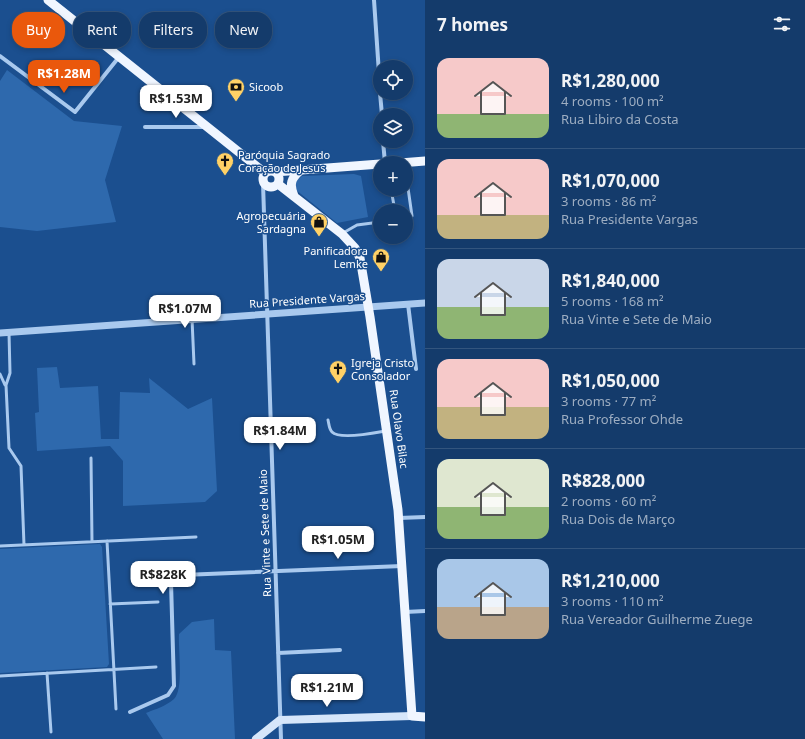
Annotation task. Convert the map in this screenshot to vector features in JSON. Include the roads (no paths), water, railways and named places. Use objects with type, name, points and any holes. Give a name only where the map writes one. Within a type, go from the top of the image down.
[{"type":"main road","points":[[48,0],[265,173]]},
{"type":"main road","points":[[413,162],[425,161]]},
{"type":"main road","points":[[275,172],[279,178],[278,184],[272,187],[263,183],[262,178],[265,173],[270,171],[275,172],[373,165]]},
{"type":"main road","points":[[294,196],[291,181],[294,176],[302,170]]},
{"type":"main road","name":"Rua Olavo Bilac","points":[[278,184],[342,234],[355,248],[360,258],[369,307],[399,518],[412,716]]},
{"type":"main road","points":[[256,739],[280,720],[412,716],[425,717]]},
{"type":"street","points":[[374,0],[378,60]]},
{"type":"street","points":[[0,56],[75,112],[119,57]]},
{"type":"street","points":[[145,127],[207,127]]},
{"type":"street","name":"Rua Vinte e Sete de Maio","points":[[263,183],[281,739]]},
{"type":"street","name":"Rua Presidente Vargas","points":[[0,333],[425,303]]},
{"type":"street","points":[[408,304],[416,369]]},
{"type":"street","points":[[399,518],[425,517]]},
{"type":"street","points":[[130,712],[168,695],[174,686],[171,579],[183,574],[402,566]]},
{"type":"street","points":[[405,612],[425,611]]},
{"type":"street","points":[[278,652],[340,650]]},
{"type":"lane","points":[[342,234],[357,225],[373,223]]},
{"type":"lane","points":[[192,319],[194,364]]},
{"type":"lane","points":[[9,333],[10,373],[6,385],[9,448],[21,466],[24,545]]},
{"type":"lane","points":[[0,374],[6,385]]},
{"type":"lane","points":[[328,420],[330,430],[337,435],[349,436],[387,431]]},
{"type":"lane","points":[[91,458],[92,542]]},
{"type":"lane","points":[[0,546],[196,537]]},
{"type":"lane","points":[[107,541],[116,709]]},
{"type":"lane","points":[[110,604],[158,602]]},
{"type":"lane","points":[[0,676],[156,668]]},
{"type":"lane","points":[[47,673],[51,732]]},
{"type":"place","name":"Sicoob","points":[[236,102]]},
{"type":"place","name":"Paróquia Sagrado Coração de Jesus","points":[[225,176]]},
{"type":"place","name":"Agropecuária Sardagna","points":[[319,237]]},
{"type":"place","name":"Panificadora Lemke","points":[[381,272]]},
{"type":"place","name":"Igreja Cristo Consolador","points":[[338,384]]}]
